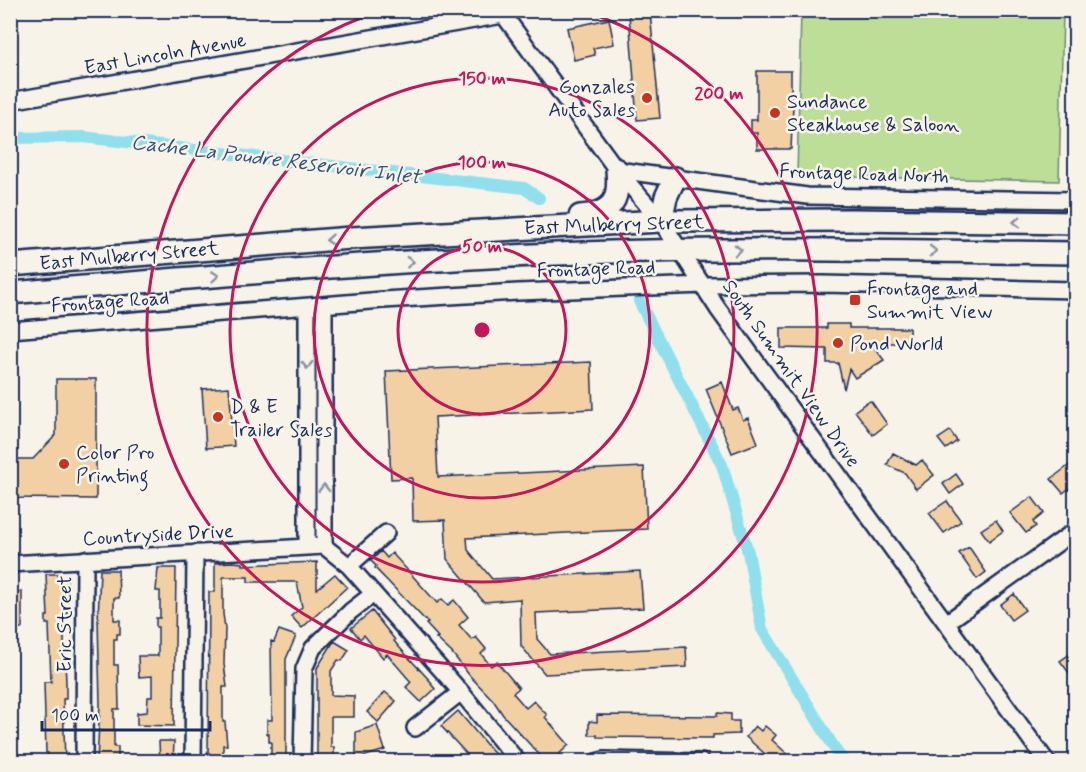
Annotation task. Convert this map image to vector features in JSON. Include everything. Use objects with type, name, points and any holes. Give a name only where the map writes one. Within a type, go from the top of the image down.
[{"type":"highway","points":[[509,228],[547,218],[590,215],[604,210],[615,201],[618,193],[617,170]]},
{"type":"highway","points":[[661,221],[666,197],[675,178]]},
{"type":"highway","name":"East Mulberry Street","points":[[10,265],[509,228],[661,221],[851,220],[1076,223]]},
{"type":"highway","points":[[10,256],[185,242],[225,248]]},
{"type":"highway","name":"East Mulberry Street","points":[[10,293],[351,265],[572,254],[810,249],[1076,254]]},
{"type":"highway","points":[[10,301],[104,293],[183,279]]},
{"type":"street","name":"East Lincoln Avenue","points":[[10,101],[502,13]]},
{"type":"street","name":"South Summit View Drive","points":[[502,13],[617,170],[661,221],[725,318],[1047,762]]},
{"type":"street","name":"Frontage Road North","points":[[617,170],[807,196],[1076,200]]},
{"type":"street","name":"Frontage Road","points":[[10,330],[495,294],[704,285],[823,284],[1076,290]]},
{"type":"street","points":[[324,306],[324,546],[349,566],[518,762]]},
{"type":"street","points":[[307,307],[307,546]]},
{"type":"street","points":[[946,622],[1076,530]]},
{"type":"street","points":[[349,566],[386,533]]},
{"type":"street","name":"Countryside Drive","points":[[10,564],[324,546]]},
{"type":"street","points":[[194,762],[195,553]]},
{"type":"street","name":"Eric Street","points":[[84,762],[85,559]]},
{"type":"street","points":[[302,762],[304,669],[313,648],[345,616],[373,594]]},
{"type":"street","points":[[415,728],[460,692]]},
{"type":"street","points":[[596,762],[604,760],[701,762]]},
{"type":"green space","points":[[801,11],[1063,11],[1059,181],[797,176]]},
{"type":"building","points":[[650,12],[660,118],[637,120],[629,14]]},
{"type":"building","points":[[609,19],[614,44],[593,48],[595,55],[574,60],[567,28]]},
{"type":"building","name":"Sundance Steakhouse & Saloon","points":[[757,71],[791,71],[791,106],[793,105],[791,149],[757,149],[757,133],[751,133],[751,120],[757,120]]},
{"type":"building","points":[[827,324],[849,324],[849,328],[909,328],[909,343],[871,343],[884,360],[855,378],[849,369],[844,389],[838,363],[827,363],[827,349],[781,348],[781,328],[827,328]]},
{"type":"building","points":[[591,362],[593,409],[435,417],[438,477],[644,467],[647,529],[467,538],[468,550],[492,579],[640,571],[643,608],[536,613],[537,639],[550,654],[686,647],[687,667],[545,674],[521,646],[520,599],[484,602],[447,559],[445,520],[413,521],[412,478],[391,479],[386,371]]},
{"type":"building","points":[[56,379],[96,379],[96,499],[10,498],[10,459],[33,459],[56,435]]},
{"type":"building","points":[[722,382],[733,410],[738,408],[743,420],[748,418],[758,443],[732,453],[706,389]]},
{"type":"building","name":"D & E Trailer Sales","points":[[229,387],[234,446],[206,448],[202,389]]},
{"type":"building","points":[[871,401],[887,424],[873,435],[855,411]]},
{"type":"building","points":[[950,431],[957,441],[946,449],[938,439]]},
{"type":"building","points":[[893,453],[916,465],[922,460],[934,475],[916,489],[905,473],[887,465]]},
{"type":"building","points":[[1072,463],[1076,469],[1076,483],[1063,493],[1051,479]]},
{"type":"building","points":[[956,474],[963,484],[950,494],[943,484]]},
{"type":"building","points":[[1032,497],[1044,513],[1033,522],[1036,526],[1026,533],[1010,513]]},
{"type":"building","points":[[947,501],[961,521],[944,533],[929,513]]},
{"type":"building","points":[[996,520],[1003,531],[989,541],[981,530]]},
{"type":"building","points":[[969,547],[986,572],[977,579],[959,553]]},
{"type":"building","points":[[381,551],[387,558],[392,553],[437,603],[442,599],[448,605],[454,600],[468,617],[459,625],[472,640],[476,637],[486,649],[481,654],[491,666],[497,662],[519,688],[513,693],[526,708],[534,701],[569,745],[558,755],[560,757],[555,762],[546,762],[503,715],[493,700],[452,653],[436,638],[438,637],[426,624],[428,623],[375,568],[376,566],[371,561]]},
{"type":"building","points":[[317,562],[317,589],[335,574],[347,587],[302,628],[291,616],[302,607],[297,582],[248,582],[248,577],[223,577],[224,664],[227,687],[223,687],[223,722],[225,722],[227,745],[223,745],[223,762],[208,762],[209,592],[215,592],[215,563],[242,563],[242,565]]},
{"type":"building","points":[[158,568],[176,568],[174,726],[137,725],[137,713],[147,712],[148,697],[152,697],[152,676],[139,677],[138,656],[158,656],[156,618],[160,618],[160,591],[156,591]]},
{"type":"building","points":[[100,570],[118,570],[119,598],[114,598],[114,620],[120,620],[120,634],[117,634],[117,639],[114,639],[114,665],[118,665],[119,709],[114,709],[114,747],[118,747],[118,762],[97,762],[100,704],[98,620]]},
{"type":"building","points":[[46,574],[59,574],[59,581],[67,581],[67,617],[63,617],[66,682],[66,699],[63,699],[65,762],[48,762],[48,753],[46,753],[44,682],[51,682],[49,624],[46,624],[46,616],[48,616]]},
{"type":"building","points":[[10,592],[22,592],[22,628],[10,628]]},
{"type":"building","points":[[1014,594],[1025,610],[1011,620],[1000,605]]},
{"type":"building","points":[[372,611],[399,647],[432,683],[435,689],[421,702],[406,687],[411,682],[387,654],[383,658],[364,635],[360,639],[351,628]]},
{"type":"building","points":[[279,630],[296,636],[286,659],[286,759],[285,762],[271,762],[271,742],[267,734],[267,720],[272,720],[271,641],[274,642]]},
{"type":"building","points":[[334,641],[349,650],[342,661],[338,660],[331,671],[331,695],[354,696],[354,717],[331,717],[331,747],[334,747],[334,762],[317,762],[317,668]]},
{"type":"building","points":[[1076,650],[1076,682],[1060,661]]},
{"type":"building","points":[[385,692],[396,701],[378,722],[367,712]]},
{"type":"building","points":[[458,711],[503,762],[474,762],[441,726]]},
{"type":"building","points":[[717,713],[731,714],[731,721],[739,721],[739,734],[713,735],[713,738],[597,737],[597,735],[589,735],[589,721],[597,722],[597,715],[717,716]]},
{"type":"building","points":[[377,725],[385,750],[356,759],[356,732]]},
{"type":"building","points":[[755,726],[761,731],[765,726],[776,735],[772,740],[796,762],[759,762],[765,754],[746,737]]},
{"type":"building","points":[[159,741],[174,741],[173,762],[160,762]]},
{"type":"waterway","name":"Cache La Poudre Reservoir Inlet","points":[[10,138],[83,137],[524,188],[539,198]]},
{"type":"waterway","name":"Cache La Poudre Reservoir Inlet","points":[[639,301],[722,465],[748,552],[762,629],[845,762]]},
{"type":"place","name":"Gonzales Auto Sales","points":[[647,98]]},
{"type":"place","name":"Sundance Steakhouse & Saloon","points":[[775,113]]},
{"type":"place","name":"Frontage and Summit View","points":[[855,300]]},
{"type":"place","name":"Pond World","points":[[838,343]]},
{"type":"place","name":"D & E Trailer Sales","points":[[218,417]]},
{"type":"place","name":"Color Pro Printing","points":[[64,464]]}]
